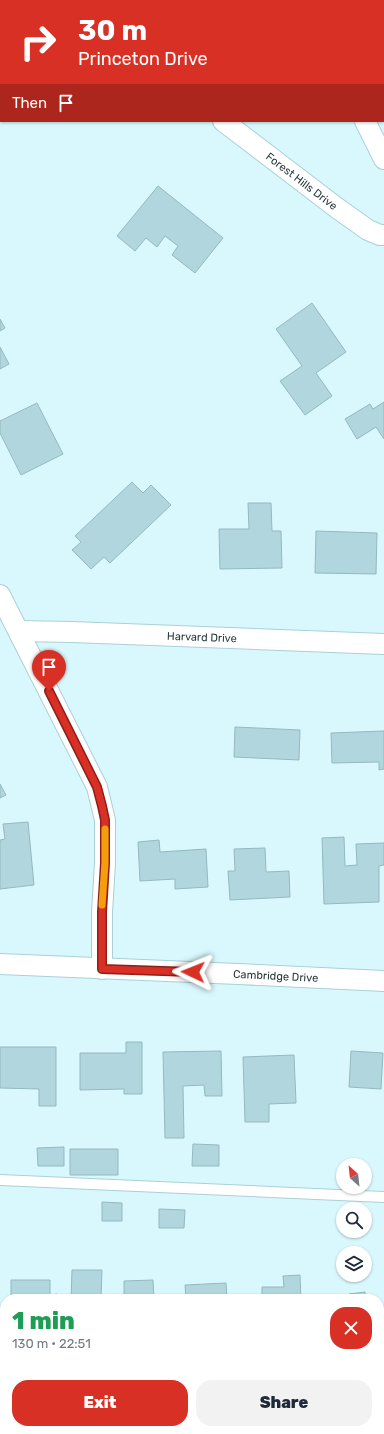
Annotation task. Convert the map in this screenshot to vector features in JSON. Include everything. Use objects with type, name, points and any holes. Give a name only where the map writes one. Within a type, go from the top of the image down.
[{"type":"street","name":"Forest Hills Drive","points":[[224,122],[368,230],[384,235]]},
{"type":"street","points":[[366,122],[384,159]]},
{"type":"street","points":[[0,595],[97,787],[105,820],[102,969]]},
{"type":"street","name":"Harvard Drive","points":[[19,631],[384,644]]},
{"type":"street","name":"Cambridge Drive","points":[[0,964],[384,981]]},
{"type":"lane","points":[[0,1180],[384,1196]]},
{"type":"building","points":[[158,186],[223,238],[195,273],[172,255],[178,246],[165,236],[157,247],[146,238],[135,251],[117,236]]},
{"type":"building","points":[[312,303],[346,352],[316,373],[332,396],[305,415],[280,381],[302,366],[276,329]]},
{"type":"building","points":[[0,319],[5,328],[0,331]]},
{"type":"building","points":[[0,347],[9,364],[0,369]]},
{"type":"building","points":[[384,402],[384,439],[376,427],[357,439],[345,419],[370,404],[373,409]]},
{"type":"building","points":[[37,403],[63,454],[21,475],[0,433],[0,421]]},
{"type":"building","points":[[132,482],[143,493],[151,485],[171,505],[110,563],[104,557],[91,569],[72,550],[81,542],[75,536]]},
{"type":"building","points":[[248,503],[271,503],[272,531],[281,531],[282,568],[220,569],[219,529],[249,529]]},
{"type":"building","points":[[316,531],[377,533],[376,574],[315,573]]},
{"type":"building","points":[[235,727],[300,730],[299,760],[234,757]]},
{"type":"building","points":[[384,731],[384,769],[379,770],[379,762],[332,763],[331,733]]},
{"type":"building","points":[[0,784],[6,795],[0,798]]},
{"type":"building","points":[[28,822],[34,885],[0,889],[0,840],[5,839],[3,824]]},
{"type":"building","points":[[344,837],[345,866],[357,865],[356,844],[384,843],[384,865],[379,866],[379,902],[324,904],[322,838]]},
{"type":"building","points":[[159,840],[160,852],[206,849],[208,887],[175,889],[175,879],[140,881],[138,842]]},
{"type":"building","points":[[265,848],[266,872],[289,871],[290,897],[230,900],[228,871],[235,871],[234,849]]},
{"type":"building","points":[[126,1042],[142,1042],[142,1094],[124,1094],[124,1089],[80,1090],[80,1053],[126,1053]]},
{"type":"building","points":[[0,1047],[56,1047],[56,1106],[39,1106],[39,1089],[0,1088]]},
{"type":"building","points":[[221,1051],[222,1096],[205,1096],[204,1085],[183,1086],[184,1138],[165,1138],[163,1052]]},
{"type":"building","points":[[351,1051],[383,1053],[381,1089],[349,1087]]},
{"type":"building","points":[[294,1055],[296,1103],[269,1104],[269,1122],[245,1122],[243,1057]]},
{"type":"building","points":[[193,1144],[219,1145],[219,1166],[192,1166]]},
{"type":"building","points":[[64,1147],[64,1166],[38,1166],[37,1148]]},
{"type":"building","points":[[70,1149],[118,1149],[118,1175],[70,1175]]},
{"type":"building","points":[[102,1202],[122,1203],[122,1221],[102,1221]]},
{"type":"building","points":[[159,1209],[185,1210],[184,1228],[159,1228]]},
{"type":"building","points":[[72,1270],[102,1270],[101,1294],[71,1294]]},
{"type":"building","points":[[300,1275],[301,1294],[262,1294],[262,1287],[284,1287],[283,1276]]},
{"type":"building","points":[[11,1280],[50,1280],[50,1294],[11,1294]]},
{"type":"building","points":[[153,1280],[154,1294],[124,1294],[124,1281]]},
{"type":"building","points":[[226,1283],[227,1294],[186,1294],[185,1285]]},
{"type":"building","points":[[365,1292],[365,1294],[349,1294]]},
{"type":"slow traffic","points":[[102,905],[105,863],[105,829]]},
{"type":"route","points":[[49,691],[97,787],[105,820],[102,969],[193,972]]}]
